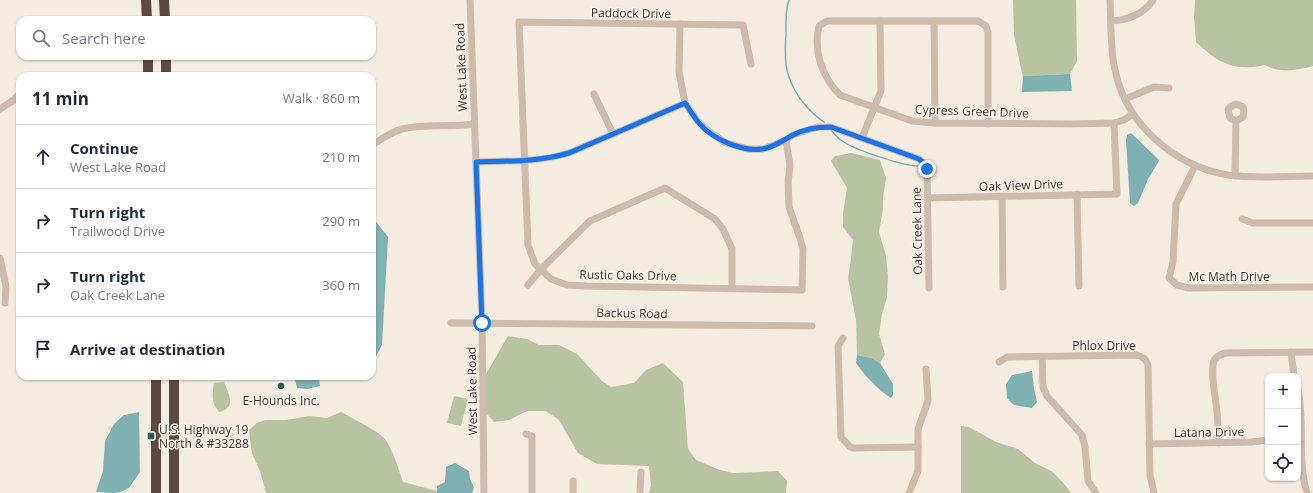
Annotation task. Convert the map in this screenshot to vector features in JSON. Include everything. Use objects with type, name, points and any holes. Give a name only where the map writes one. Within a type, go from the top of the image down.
[{"type":"highway","points":[[146,0],[147,16]]},
{"type":"highway","points":[[164,0],[165,16]]},
{"type":"highway","points":[[166,60],[166,72]]},
{"type":"highway","points":[[156,380],[156,493]]},
{"type":"highway","points":[[174,380],[174,493]]},
{"type":"street","name":"West Lake Road","points":[[470,0],[482,323],[484,493]]},
{"type":"street","points":[[1110,0],[1114,68],[1125,99],[1133,114],[1156,141],[1175,155],[1195,166],[1216,172],[1235,176],[1313,176]]},
{"type":"street","points":[[1111,21],[1120,21],[1133,17],[1145,10],[1153,0]]},
{"type":"street","points":[[862,138],[881,91],[880,21],[978,20],[986,26],[988,32],[988,124]]},
{"type":"street","name":"Cypress Green Drive","points":[[880,21],[827,21],[819,26],[817,32],[818,55],[821,66],[833,88],[840,95],[912,121],[935,123],[1114,123],[1124,120],[1133,114]]},
{"type":"street","points":[[934,21],[935,123]]},
{"type":"street","name":"Paddock Drive","points":[[519,22],[743,25],[751,64]]},
{"type":"street","name":"Rustic Oaks Drive","points":[[519,22],[523,160],[528,245],[533,259],[552,279],[567,285],[586,286],[802,290],[803,249],[789,207],[788,182],[790,166],[786,140]]},
{"type":"street","name":"Oak Creek Lane","points":[[680,24],[679,72],[685,103],[700,124],[726,143],[748,149],[763,149],[786,140],[793,135],[817,127],[831,127],[919,159],[925,164],[927,169],[929,288]]},
{"type":"street","points":[[1125,99],[1154,86],[1169,88]]},
{"type":"street","points":[[594,94],[613,134]]},
{"type":"street","points":[[0,109],[16,98]]},
{"type":"street","points":[[476,162],[545,159],[569,153],[685,103]]},
{"type":"street","points":[[1235,176],[1236,121]]},
{"type":"street","name":"Oak View Drive","points":[[927,198],[1117,194],[1114,123]]},
{"type":"street","points":[[376,143],[402,129],[417,126],[474,124]]},
{"type":"street","name":"Mc Math Drive","points":[[1195,166],[1176,204],[1173,262],[1169,278],[1177,285],[1188,288],[1313,287]]},
{"type":"street","points":[[528,285],[541,269],[590,221],[665,188],[715,219],[723,229],[732,249],[732,288]]},
{"type":"street","points":[[1076,194],[1079,286]]},
{"type":"street","points":[[1002,197],[1003,287]]},
{"type":"street","points":[[1242,219],[1253,223],[1313,223]]},
{"type":"street","points":[[0,258],[6,286],[5,303]]},
{"type":"street","name":"Backus Road","points":[[451,323],[812,326]]},
{"type":"street","points":[[843,338],[838,346],[841,437],[850,447],[853,448],[918,447]]},
{"type":"street","points":[[1291,352],[1294,373]]},
{"type":"street","points":[[1219,443],[1213,365],[1216,358],[1226,353],[1313,352]]},
{"type":"street","name":"Phlox Drive","points":[[999,362],[1007,357],[1137,355],[1144,357],[1147,360],[1148,365],[1150,475],[1154,493]]},
{"type":"street","points":[[1042,357],[1043,387],[1047,396],[1082,435],[1085,447],[1088,481],[1096,493]]},
{"type":"street","points":[[909,493],[918,471],[918,429],[928,401],[926,369]]},
{"type":"street","points":[[526,434],[532,436],[532,493]]},
{"type":"street","name":"Latana Drive","points":[[1149,444],[1219,443],[1265,440]]},
{"type":"street","points":[[1301,445],[1303,473],[1308,493]]},
{"type":"street","points":[[640,493],[641,472]]},
{"type":"street","points":[[572,481],[573,493]]},
{"type":"green space","points":[[1013,0],[1076,0],[1077,61],[1070,74],[1023,76],[1023,78],[1014,35]]},
{"type":"green space","points":[[1195,0],[1313,0],[1313,66],[1295,70],[1277,70],[1265,65],[1254,67],[1235,66],[1219,60],[1196,42],[1194,17]]},
{"type":"green space","points":[[851,153],[880,160],[886,178],[879,232],[886,256],[888,276],[887,298],[882,314],[879,334],[885,354],[880,363],[871,358],[857,355],[856,320],[848,278],[853,240],[843,227],[843,213],[847,188],[831,161],[835,156]]},
{"type":"green space","points":[[508,336],[527,339],[539,345],[559,345],[577,354],[602,381],[611,387],[634,383],[646,370],[663,363],[683,382],[688,449],[696,460],[720,470],[734,473],[778,471],[787,481],[786,493],[649,493],[651,485],[649,466],[597,464],[578,453],[559,420],[546,411],[527,411],[509,420],[494,422],[486,413],[485,376]]},
{"type":"green space","points":[[224,382],[230,404],[225,410],[219,412],[213,402],[213,387],[214,383]]},
{"type":"green space","points":[[454,396],[468,399],[461,426],[447,423]]},
{"type":"green space","points":[[341,412],[370,428],[384,438],[393,453],[403,482],[437,491],[437,493],[266,493],[260,471],[252,454],[249,430],[257,423],[265,420],[286,420],[309,416],[327,418]]},
{"type":"green space","points":[[961,426],[969,427],[996,442],[1018,449],[1035,463],[1053,472],[1071,493],[961,493]]},
{"type":"water","points":[[1070,74],[1072,91],[1022,92],[1023,76]]},
{"type":"water","points":[[1131,133],[1159,161],[1148,179],[1138,203],[1134,206],[1130,203],[1126,140],[1127,135]]},
{"type":"water","points":[[376,222],[388,237],[382,345],[376,356]]},
{"type":"water","points":[[857,355],[871,358],[880,363],[893,384],[893,395],[891,398],[876,386],[856,363]]},
{"type":"water","points":[[1032,371],[1037,402],[1032,408],[1014,405],[1007,398],[1006,384],[1012,375]]},
{"type":"water","points":[[295,380],[319,380],[320,386],[307,389],[297,388]]},
{"type":"water","points":[[139,412],[140,472],[129,488],[114,493],[96,492],[103,471],[105,441],[114,424],[124,415]]},
{"type":"water","points":[[455,463],[469,471],[470,479],[474,488],[472,493],[437,493],[437,486],[445,482],[446,467]]},
{"type":"waterway","points":[[789,0],[786,13],[785,50],[787,72],[795,90],[803,102],[824,122]]},
{"type":"waterway","points":[[832,131],[837,137],[856,148],[890,160],[918,166]]},
{"type":"place","name":"E-Hounds Inc.","points":[[281,386]]},
{"type":"place","name":"U.S. Highway 19 North & #33288","points":[[151,436]]},
{"type":"route","points":[[482,323],[476,162],[545,159],[569,153],[685,103],[700,124],[711,134],[726,143],[748,149],[763,149],[786,140],[793,135],[817,127],[831,127],[919,159],[925,164],[927,169]]}]
